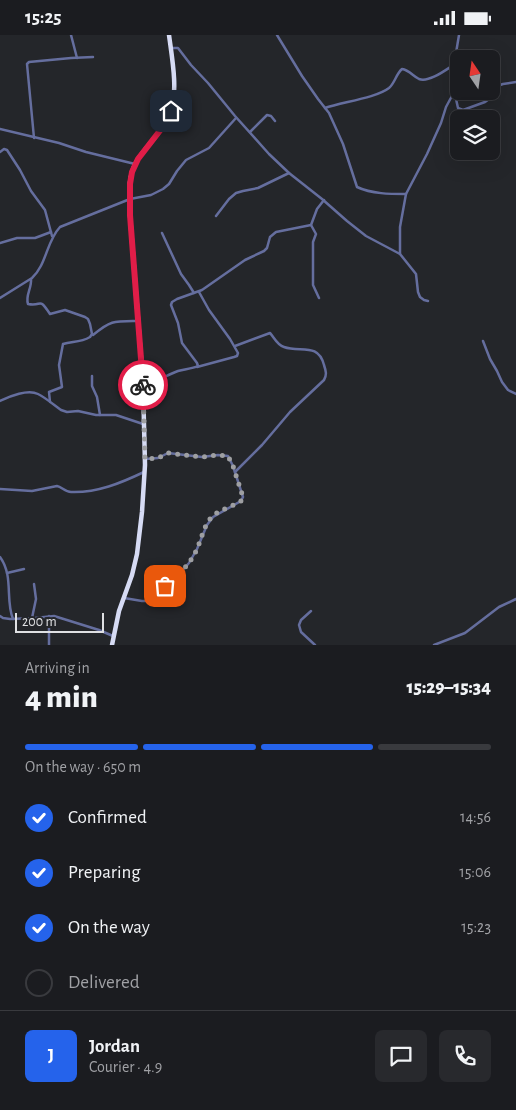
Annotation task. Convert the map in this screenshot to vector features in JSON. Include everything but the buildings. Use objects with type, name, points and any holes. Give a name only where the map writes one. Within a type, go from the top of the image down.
[{"type":"highway","points":[[112,645],[119,611],[132,575],[138,548],[145,471],[142,384],[130,184],[135,165],[162,128],[171,111],[174,93],[169,35]]},
{"type":"street","points":[[71,35],[77,58]]},
{"type":"street","points":[[277,35],[299,72],[329,113],[342,141],[357,187],[362,190],[386,194],[406,194]]},
{"type":"street","points":[[457,50],[460,35]]},
{"type":"street","points":[[171,48],[178,48],[264,150],[289,173],[364,234],[400,254],[416,274],[420,297],[428,301]]},
{"type":"street","points":[[34,138],[26,64],[29,62],[93,57]]},
{"type":"street","points":[[325,108],[381,93],[392,85],[402,69],[406,69],[424,80],[432,78],[450,68]]},
{"type":"street","points":[[500,85],[516,82]]},
{"type":"street","points":[[400,254],[400,227],[406,194],[427,155],[450,100]]},
{"type":"street","points":[[456,100],[458,108],[463,110],[488,100]]},
{"type":"street","points":[[250,132],[267,115],[271,116],[275,121]]},
{"type":"street","points":[[0,298],[31,279],[40,268],[58,229],[130,199],[151,195],[167,186],[186,160],[209,148],[236,117]]},
{"type":"street","points":[[0,129],[135,165]]},
{"type":"street","points":[[0,152],[4,149],[7,150],[17,165],[31,191],[45,210],[53,237]]},
{"type":"street","points":[[216,216],[236,193],[258,188],[289,173]]},
{"type":"street","points":[[311,225],[317,209],[324,200]]},
{"type":"street","points":[[197,367],[181,341],[172,303],[177,299],[205,289],[245,260],[266,250],[270,237],[276,232],[311,225]]},
{"type":"street","points":[[311,225],[316,233],[313,244],[313,285],[319,298]]},
{"type":"street","points":[[0,243],[17,238],[35,238],[51,232]]},
{"type":"street","points":[[162,233],[181,273],[194,293]]},
{"type":"street","points":[[31,279],[32,285],[27,300],[28,304],[43,304],[50,314],[67,310],[85,317],[89,321],[91,336]]},
{"type":"street","points":[[142,384],[163,379],[180,371],[237,356],[238,353],[235,346],[207,307],[199,292]]},
{"type":"street","points":[[50,402],[49,392],[62,387],[59,362],[63,344],[83,341],[111,322],[138,321]]},
{"type":"street","points":[[235,346],[270,333],[281,346],[318,353],[322,359],[326,375],[324,380],[299,403],[235,472]]},
{"type":"street","points":[[483,341],[502,382],[508,390],[516,394]]},
{"type":"street","points":[[92,376],[92,386],[97,397],[100,415]]},
{"type":"street","points":[[0,401],[21,394],[40,394],[65,411],[78,411],[93,415],[117,415],[144,425]]},
{"type":"street","points":[[123,598],[142,601],[158,593],[186,567],[195,553],[210,520],[242,500],[235,472],[229,457],[225,455],[202,457],[168,453],[158,458],[145,459]]},
{"type":"street","points":[[0,489],[32,491],[60,486],[69,492],[92,490],[116,485],[145,471]]},
{"type":"street","points":[[0,557],[4,562],[7,573],[10,610],[13,619]]},
{"type":"street","points":[[7,573],[24,569]]},
{"type":"street","points":[[32,618],[36,599],[34,584]]},
{"type":"street","points":[[434,645],[465,633],[499,607],[516,599]]},
{"type":"street","points":[[311,611],[301,620],[299,625],[301,632],[315,645]]},
{"type":"street","points":[[0,616],[13,619],[56,616],[113,636]]},
{"type":"street","points":[[49,616],[49,645]]},
{"type":"way so far","points":[[143,385],[145,459],[158,458],[168,453],[202,457],[228,456],[243,497],[237,504],[210,520],[189,563],[165,586]]},
{"type":"route","points":[[143,385],[129,190],[132,172],[138,159],[158,134],[171,111]]}]
